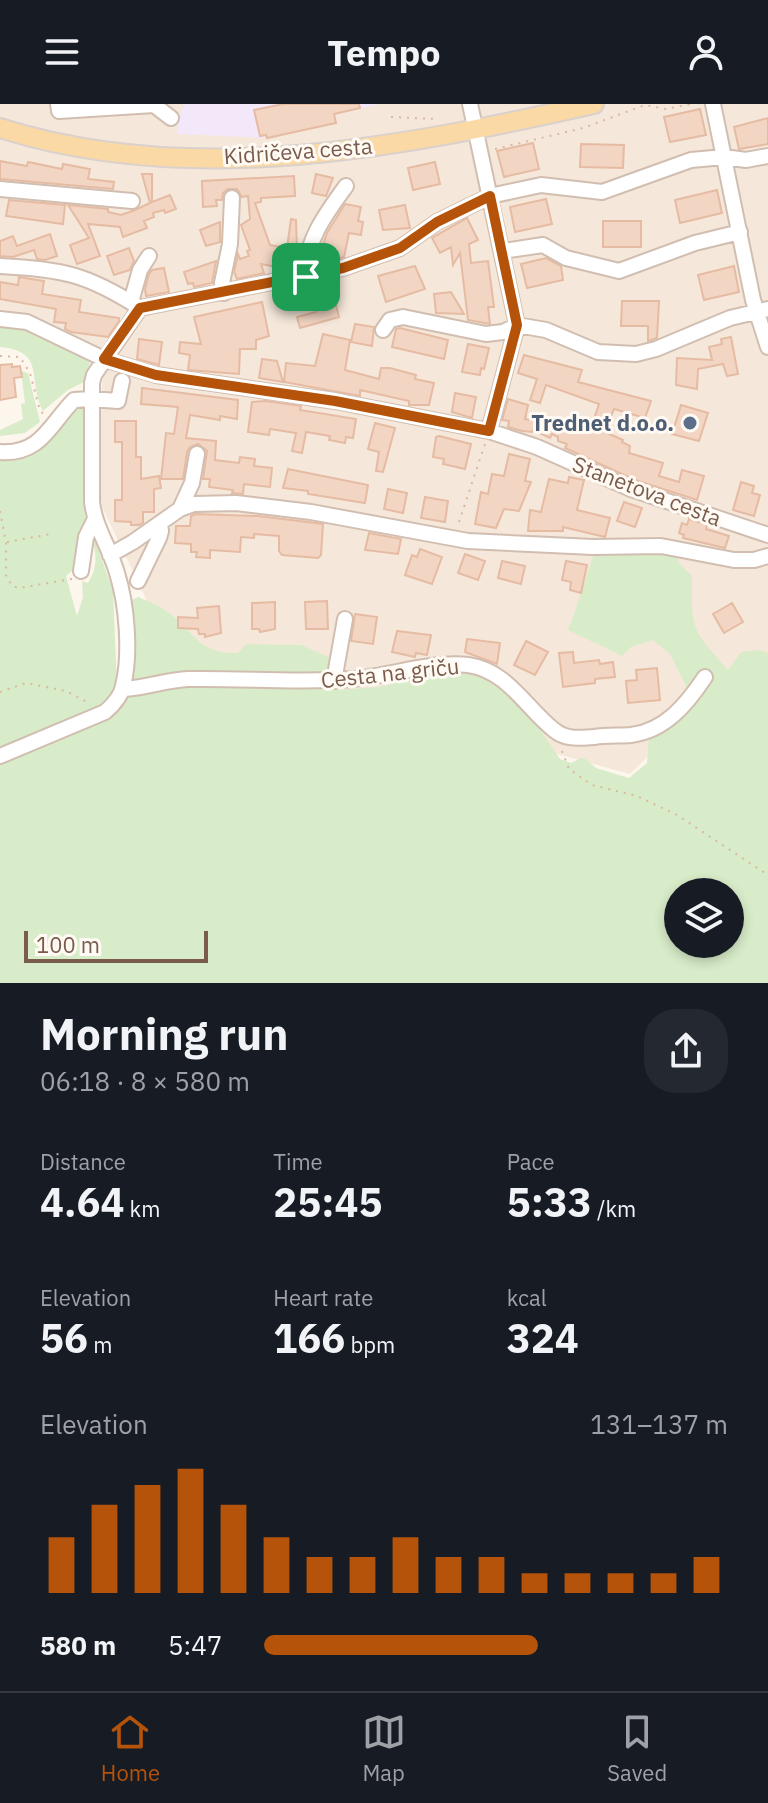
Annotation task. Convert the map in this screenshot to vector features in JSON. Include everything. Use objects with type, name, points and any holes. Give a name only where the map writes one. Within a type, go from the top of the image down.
[{"type":"main road","name":"Kidričeva cesta","points":[[0,128],[41,141],[106,153],[223,158],[331,153],[476,129],[594,104]]},
{"type":"street","points":[[58,104],[59,111],[154,105],[171,118]]},
{"type":"street","points":[[470,104],[517,325],[489,431]]},
{"type":"street","points":[[713,104],[768,347]]},
{"type":"street","points":[[0,266],[68,272],[107,287],[136,305],[224,293],[306,277],[387,254],[437,222],[490,196],[541,185],[602,192],[691,160],[724,157],[746,160],[768,156]]},
{"type":"street","points":[[306,277],[311,243],[325,215],[346,186]]},
{"type":"street","points":[[0,189],[132,201]]},
{"type":"street","points":[[224,293],[222,283],[230,244],[232,198]]},
{"type":"street","points":[[503,251],[543,245],[566,258],[619,271],[695,243],[740,232]]},
{"type":"street","points":[[0,756],[105,712],[116,702],[123,689],[124,604],[110,555],[94,521],[91,399],[94,375],[136,305],[140,270],[149,256]]},
{"type":"street","points":[[383,330],[390,320],[403,317],[486,334],[503,332],[517,325],[546,330],[598,352],[636,354],[656,349],[730,318],[762,310]]},
{"type":"street","name":"Stanetova cesta","points":[[0,319],[27,322],[104,359],[156,375],[335,401],[489,431],[537,447],[631,489],[768,535]]},
{"type":"street","points":[[0,452],[10,453],[36,443],[52,430],[74,400],[118,401],[121,399],[122,381]]},
{"type":"street","points":[[180,509],[192,483],[197,454]]},
{"type":"street","name":"Stanetova cesta","points":[[110,555],[180,509],[194,504],[236,503],[325,514],[468,541],[593,547],[661,546],[734,560],[768,556]]},
{"type":"street","points":[[81,571],[86,537],[94,521]]},
{"type":"street","points":[[138,581],[159,538],[160,523]]},
{"type":"street","points":[[334,681],[345,619]]},
{"type":"street","name":"Cesta na griču","points":[[123,689],[188,679],[334,681],[447,664],[470,665],[488,670],[511,687],[555,731],[568,738],[583,739],[632,735],[661,724],[686,706],[705,677]]},
{"type":"path","points":[[482,152],[583,128],[645,105],[666,109],[691,104]]},
{"type":"path","points":[[391,117],[448,120]]},
{"type":"path","points":[[0,356],[20,357],[30,373],[40,411],[46,416]]},
{"type":"path","points":[[459,522],[489,431]]},
{"type":"path","points":[[0,511],[8,581],[19,588],[76,578],[81,571]]},
{"type":"path","points":[[6,543],[51,534]]},
{"type":"path","points":[[0,555],[6,554]]},
{"type":"path","points":[[0,692],[26,683],[66,691],[105,712]]},
{"type":"path","points":[[555,731],[569,769],[592,785],[637,796],[677,815],[768,875]]},
{"type":"shaded area","points":[[0,104],[768,104],[768,685],[745,661],[630,774],[201,656],[151,609],[102,507],[99,481],[103,358],[0,325]]},
{"type":"shaded area","points":[[184,104],[380,104],[335,114],[336,123],[267,138],[178,134]]},
{"type":"green space","points":[[0,323],[22,325],[85,357],[90,363],[84,382],[68,390],[43,411],[30,361],[24,354],[0,347]]},
{"type":"green space","points":[[21,371],[28,373],[40,422],[25,433],[0,436],[0,430],[23,419],[21,404],[25,403]]},
{"type":"green space","points":[[80,407],[86,411],[83,502],[86,521],[80,536],[76,567],[66,576],[77,616],[83,597],[82,581],[88,583],[95,566],[91,538],[94,537],[113,591],[117,687],[102,709],[0,749],[0,457],[42,446]]},
{"type":"green space","points":[[615,551],[675,552],[679,563],[692,576],[692,608],[696,628],[728,670],[741,652],[760,650],[768,653],[768,983],[0,983],[0,759],[121,709],[130,688],[130,601],[138,597],[161,607],[201,643],[215,651],[238,653],[246,644],[301,645],[331,658],[326,681],[335,690],[380,687],[445,671],[469,673],[491,680],[505,689],[533,719],[560,759],[571,763],[586,759],[596,768],[629,778],[647,763],[649,735],[693,700],[670,654],[653,640],[631,647],[622,656],[568,630],[594,554]]},
{"type":"building","points":[[283,104],[359,104],[360,108],[334,114],[336,123],[267,138],[266,135],[260,136],[254,110]]},
{"type":"building","points":[[700,109],[706,135],[670,142],[664,117]]},
{"type":"building","points":[[768,118],[768,144],[739,149],[734,127]]},
{"type":"building","points":[[533,143],[539,169],[504,177],[497,151]]},
{"type":"building","points":[[581,144],[624,145],[623,168],[580,167]]},
{"type":"building","points":[[0,161],[27,166],[28,162],[62,169],[63,164],[90,169],[88,179],[114,182],[113,189],[0,179]]},
{"type":"building","points":[[435,162],[440,184],[413,190],[408,168]]},
{"type":"building","points":[[142,174],[152,174],[152,202],[170,195],[176,209],[153,213],[154,217],[144,221],[147,228],[123,237],[120,227],[88,224],[100,256],[77,264],[70,245],[89,238],[68,205],[108,209],[108,212],[121,215],[135,210],[150,203]]},
{"type":"building","points":[[316,174],[333,178],[326,196],[312,193]]},
{"type":"building","points":[[294,176],[295,196],[261,198],[261,202],[255,203],[270,245],[287,248],[291,219],[296,220],[294,268],[261,264],[264,273],[237,279],[234,272],[238,254],[240,259],[249,256],[247,251],[250,250],[241,225],[250,219],[248,196],[242,197],[237,189],[228,189],[223,193],[222,200],[216,200],[217,206],[203,207],[202,181]]},
{"type":"building","points":[[717,190],[722,213],[680,223],[675,200]]},
{"type":"building","points":[[546,199],[552,224],[515,232],[510,207]]},
{"type":"building","points":[[9,200],[65,205],[63,224],[6,216]]},
{"type":"building","points":[[345,204],[361,207],[358,221],[363,222],[361,235],[349,233],[344,257],[333,260],[319,257],[327,233]]},
{"type":"building","points":[[405,205],[410,228],[383,230],[379,210]]},
{"type":"building","points":[[467,218],[478,240],[469,244],[471,263],[488,261],[494,307],[488,307],[490,324],[468,320],[460,253],[453,265],[451,247],[440,253],[432,238]]},
{"type":"building","points":[[603,221],[641,221],[641,247],[603,247]]},
{"type":"building","points":[[220,222],[220,242],[206,246],[200,230]]},
{"type":"building","points":[[50,234],[57,256],[37,259],[34,250],[13,257],[0,256],[0,241],[13,236],[17,246]]},
{"type":"building","points":[[129,248],[134,261],[130,270],[114,275],[107,256]]},
{"type":"building","points":[[546,258],[561,266],[563,280],[527,288],[521,264]]},
{"type":"building","points":[[216,261],[212,283],[194,287],[193,283],[188,284],[184,272]]},
{"type":"building","points":[[415,266],[425,289],[386,302],[378,276]]},
{"type":"building","points":[[734,266],[739,292],[704,300],[698,275]]},
{"type":"building","points":[[164,268],[169,292],[146,296],[149,274],[152,270]]},
{"type":"building","points":[[19,277],[44,281],[42,294],[81,300],[79,312],[119,318],[119,321],[108,337],[71,332],[65,329],[66,323],[54,322],[56,309],[0,299],[0,282],[18,285]]},
{"type":"building","points":[[331,286],[339,317],[300,328],[297,317],[316,312],[311,291]]},
{"type":"building","points":[[451,292],[464,314],[436,313],[434,294]]},
{"type":"building","points":[[622,301],[659,301],[657,338],[648,341],[648,326],[621,326]]},
{"type":"building","points":[[262,302],[269,336],[256,340],[256,349],[240,349],[239,374],[188,370],[190,355],[179,353],[180,342],[201,344],[194,317]]},
{"type":"building","points":[[355,324],[374,327],[372,346],[351,342]]},
{"type":"building","points":[[396,329],[448,340],[444,359],[392,347]]},
{"type":"building","points":[[323,334],[350,340],[345,370],[379,379],[381,368],[390,368],[434,383],[429,405],[409,405],[409,401],[360,390],[360,396],[284,382],[286,363],[315,366]]},
{"type":"building","points":[[731,337],[738,374],[727,376],[723,364],[698,369],[697,389],[676,385],[677,358],[712,360],[709,347],[722,344],[721,339]]},
{"type":"building","points":[[139,339],[162,342],[159,365],[137,359]]},
{"type":"building","points":[[468,344],[489,348],[480,375],[462,372]]},
{"type":"building","points":[[524,355],[582,370],[578,382],[651,401],[645,418],[614,409],[608,424],[594,419],[599,404],[546,385],[540,403],[530,400],[537,379],[518,373]]},
{"type":"building","points":[[262,359],[277,361],[283,382],[259,378]]},
{"type":"building","points":[[12,364],[12,367],[20,366],[22,377],[14,378],[16,397],[0,400],[0,365]]},
{"type":"building","points":[[142,388],[238,400],[237,419],[220,416],[220,420],[190,415],[186,438],[216,441],[215,460],[239,463],[240,457],[255,459],[254,466],[272,468],[270,487],[244,484],[243,494],[209,487],[210,479],[203,479],[207,451],[198,444],[187,452],[183,479],[161,479],[166,433],[174,434],[178,407],[141,404]]},
{"type":"building","points":[[455,393],[476,397],[472,418],[452,412]]},
{"type":"building","points":[[508,399],[528,405],[525,419],[603,431],[623,440],[630,446],[629,453],[663,463],[659,476],[679,482],[682,470],[704,476],[697,500],[635,480],[565,448],[567,444],[558,441],[558,437],[552,434],[550,438],[533,430],[508,427],[509,421],[502,420]]},
{"type":"building","points":[[266,401],[356,419],[353,438],[346,437],[345,443],[329,440],[330,436],[306,432],[302,453],[292,451],[296,433],[270,429],[269,435],[248,432],[252,402]]},
{"type":"building","name":"Trednet d.o.o.","points":[[681,405],[708,413],[699,441],[672,434]]},
{"type":"building","points":[[115,421],[136,421],[136,457],[141,457],[141,479],[159,476],[161,488],[154,489],[154,512],[143,512],[143,523],[139,525],[115,521],[115,500],[122,500],[122,442],[115,442]]},
{"type":"building","points":[[375,423],[395,428],[383,472],[376,471],[379,452],[368,449]]},
{"type":"building","points":[[436,437],[471,444],[465,469],[443,464],[444,459],[433,457]]},
{"type":"building","points":[[509,454],[530,459],[525,481],[531,482],[519,511],[504,509],[496,528],[475,524],[481,492],[488,494],[492,474],[504,476]]},
{"type":"building","points":[[288,469],[368,485],[365,503],[283,488]]},
{"type":"building","points":[[569,477],[584,480],[577,510],[610,518],[605,537],[563,527],[563,531],[528,531],[530,510],[541,512],[549,479],[568,483]]},
{"type":"building","points":[[741,482],[754,486],[752,493],[760,495],[754,516],[733,510]]},
{"type":"building","points":[[388,489],[407,493],[403,513],[384,509]]},
{"type":"building","points":[[425,497],[448,501],[445,522],[421,518]]},
{"type":"building","points":[[624,502],[642,508],[635,527],[617,521]]},
{"type":"building","points":[[191,516],[258,516],[323,524],[321,555],[318,558],[282,555],[279,536],[254,534],[254,538],[241,537],[240,552],[210,550],[210,558],[196,557],[197,552],[191,552],[191,544],[175,543],[176,526],[190,526]]},
{"type":"building","points":[[689,519],[707,525],[706,529],[729,536],[725,548],[683,538],[684,535],[679,533],[682,523],[687,525]]},
{"type":"building","points":[[369,533],[401,539],[398,554],[365,550]]},
{"type":"building","points":[[420,549],[442,557],[432,584],[405,575],[412,555],[417,557]]},
{"type":"building","points":[[465,554],[485,561],[478,580],[458,573]]},
{"type":"building","points":[[502,561],[525,566],[521,584],[498,578]]},
{"type":"building","points":[[566,561],[587,565],[581,593],[570,590],[571,582],[562,580]]},
{"type":"building","points":[[327,601],[328,629],[306,629],[305,602]]},
{"type":"building","points":[[275,602],[275,629],[260,632],[259,629],[252,629],[252,603]]},
{"type":"building","points":[[732,603],[743,622],[724,633],[713,614]]},
{"type":"building","points":[[219,606],[221,633],[205,637],[205,634],[199,634],[198,629],[178,628],[178,617],[198,618],[197,608]]},
{"type":"building","points":[[355,614],[377,617],[373,644],[351,641]]},
{"type":"building","points":[[397,631],[431,635],[427,655],[416,653],[415,657],[392,652]]},
{"type":"building","points":[[467,639],[500,643],[497,664],[465,652]]},
{"type":"building","points":[[526,641],[548,652],[535,675],[514,665]]},
{"type":"building","points":[[573,652],[574,663],[613,662],[615,677],[563,687],[559,653]]},
{"type":"building","points":[[657,668],[660,700],[628,703],[626,681],[637,680],[636,670]]},
{"type":"place","name":"Trednet d.o.o.","points":[[690,423]]},
{"type":"route","points":[[490,196],[517,325],[489,431],[335,401],[156,375],[104,359],[140,308],[306,277],[387,254],[437,222],[490,196]]}]
